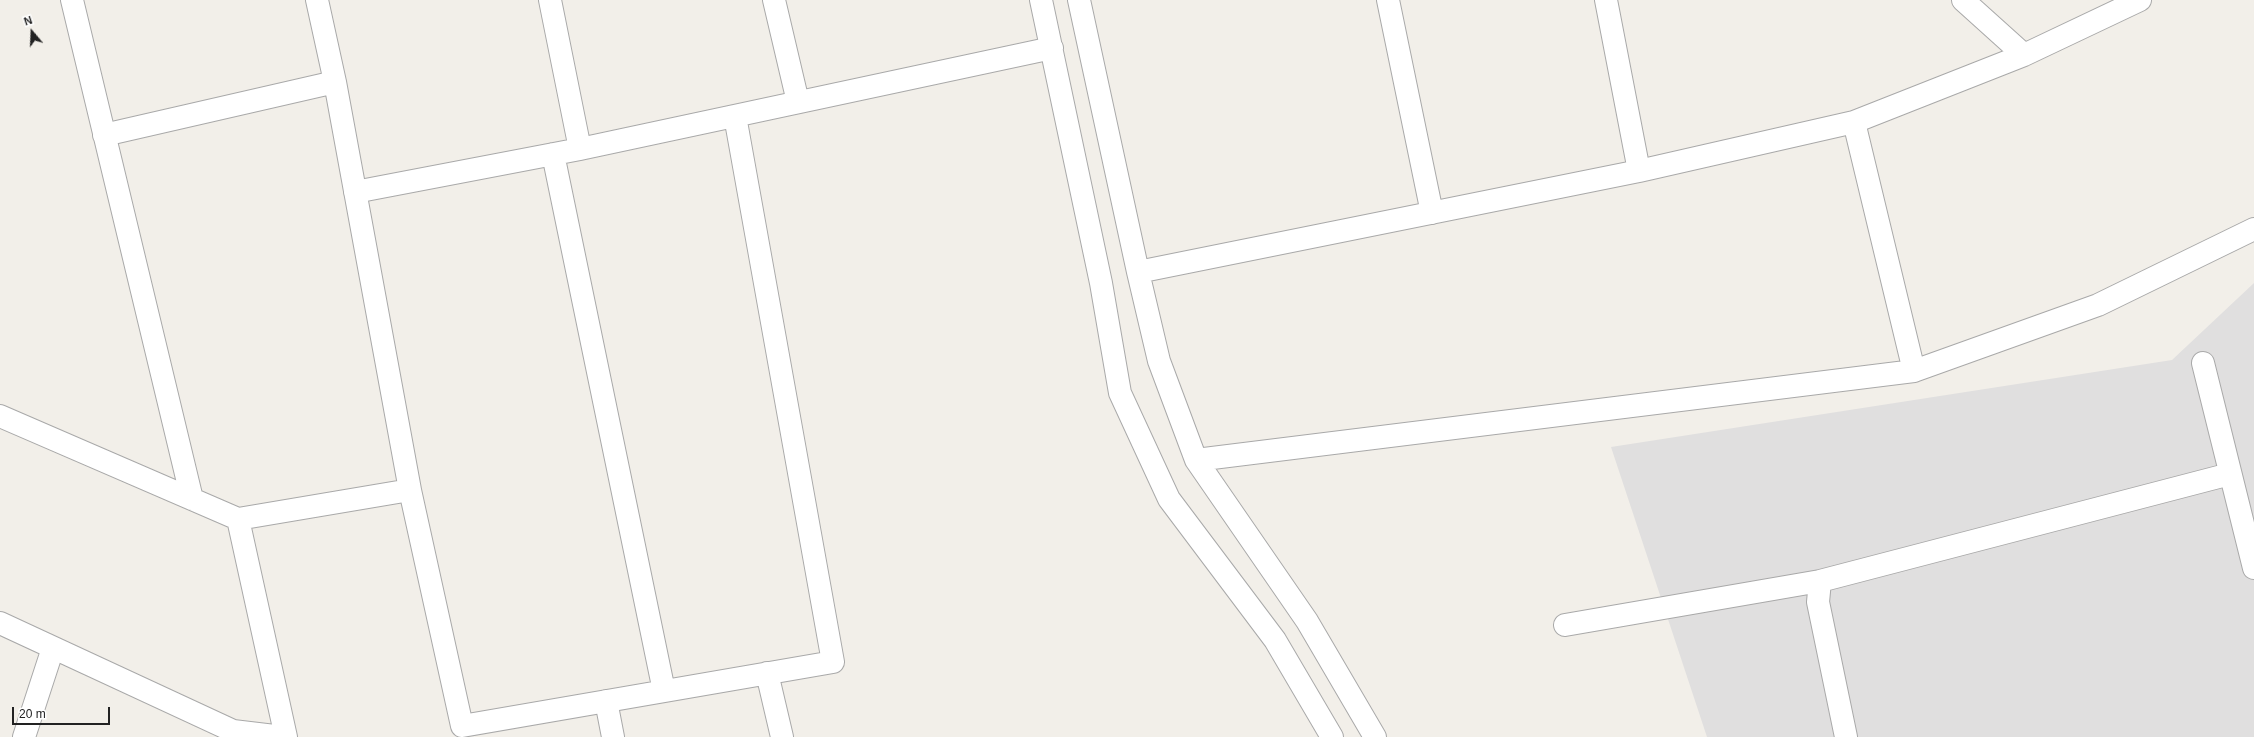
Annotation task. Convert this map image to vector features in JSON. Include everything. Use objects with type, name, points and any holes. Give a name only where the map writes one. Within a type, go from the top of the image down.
[{"type":"street","points":[[72,0],[192,499]]},
{"type":"street","points":[[317,0],[335,82],[410,490],[462,726],[833,662],[734,116]]},
{"type":"street","points":[[550,0],[580,149]]},
{"type":"street","points":[[774,0],[798,102]]},
{"type":"street","points":[[1041,0],[1101,283],[1120,393],[1169,499],[1275,640],[1332,737]]},
{"type":"street","points":[[1078,0],[1159,361],[1196,460],[1307,621],[1375,737]]},
{"type":"street","points":[[1388,0],[1432,213]]},
{"type":"street","points":[[1606,0],[1639,171]]},
{"type":"street","points":[[1964,0],[2024,55]]},
{"type":"street","points":[[1138,272],[1639,171],[1854,122],[2024,55],[2140,0]]},
{"type":"street","points":[[355,192],[580,149],[1052,48]]},
{"type":"street","points":[[104,135],[335,82]]},
{"type":"street","points":[[1854,122],[1914,371]]},
{"type":"street","points":[[553,154],[664,692]]},
{"type":"street","points":[[1196,460],[1914,371],[2098,305],[2254,229]]},
{"type":"street","points":[[2203,363],[2254,568]]},
{"type":"street","points":[[0,416],[238,519],[410,490]]},
{"type":"street","points":[[1566,625],[1820,581],[2230,474]]},
{"type":"street","points":[[0,623],[231,734],[284,737],[238,519]]},
{"type":"street","points":[[1820,581],[1818,602],[1846,737]]},
{"type":"street","points":[[24,737],[53,648]]},
{"type":"street","points":[[767,673],[782,737]]},
{"type":"street","points":[[606,701],[613,737]]},
{"type":"shaded area","points":[[2254,283],[2254,737],[1707,737],[1611,447],[2172,360]]}]
